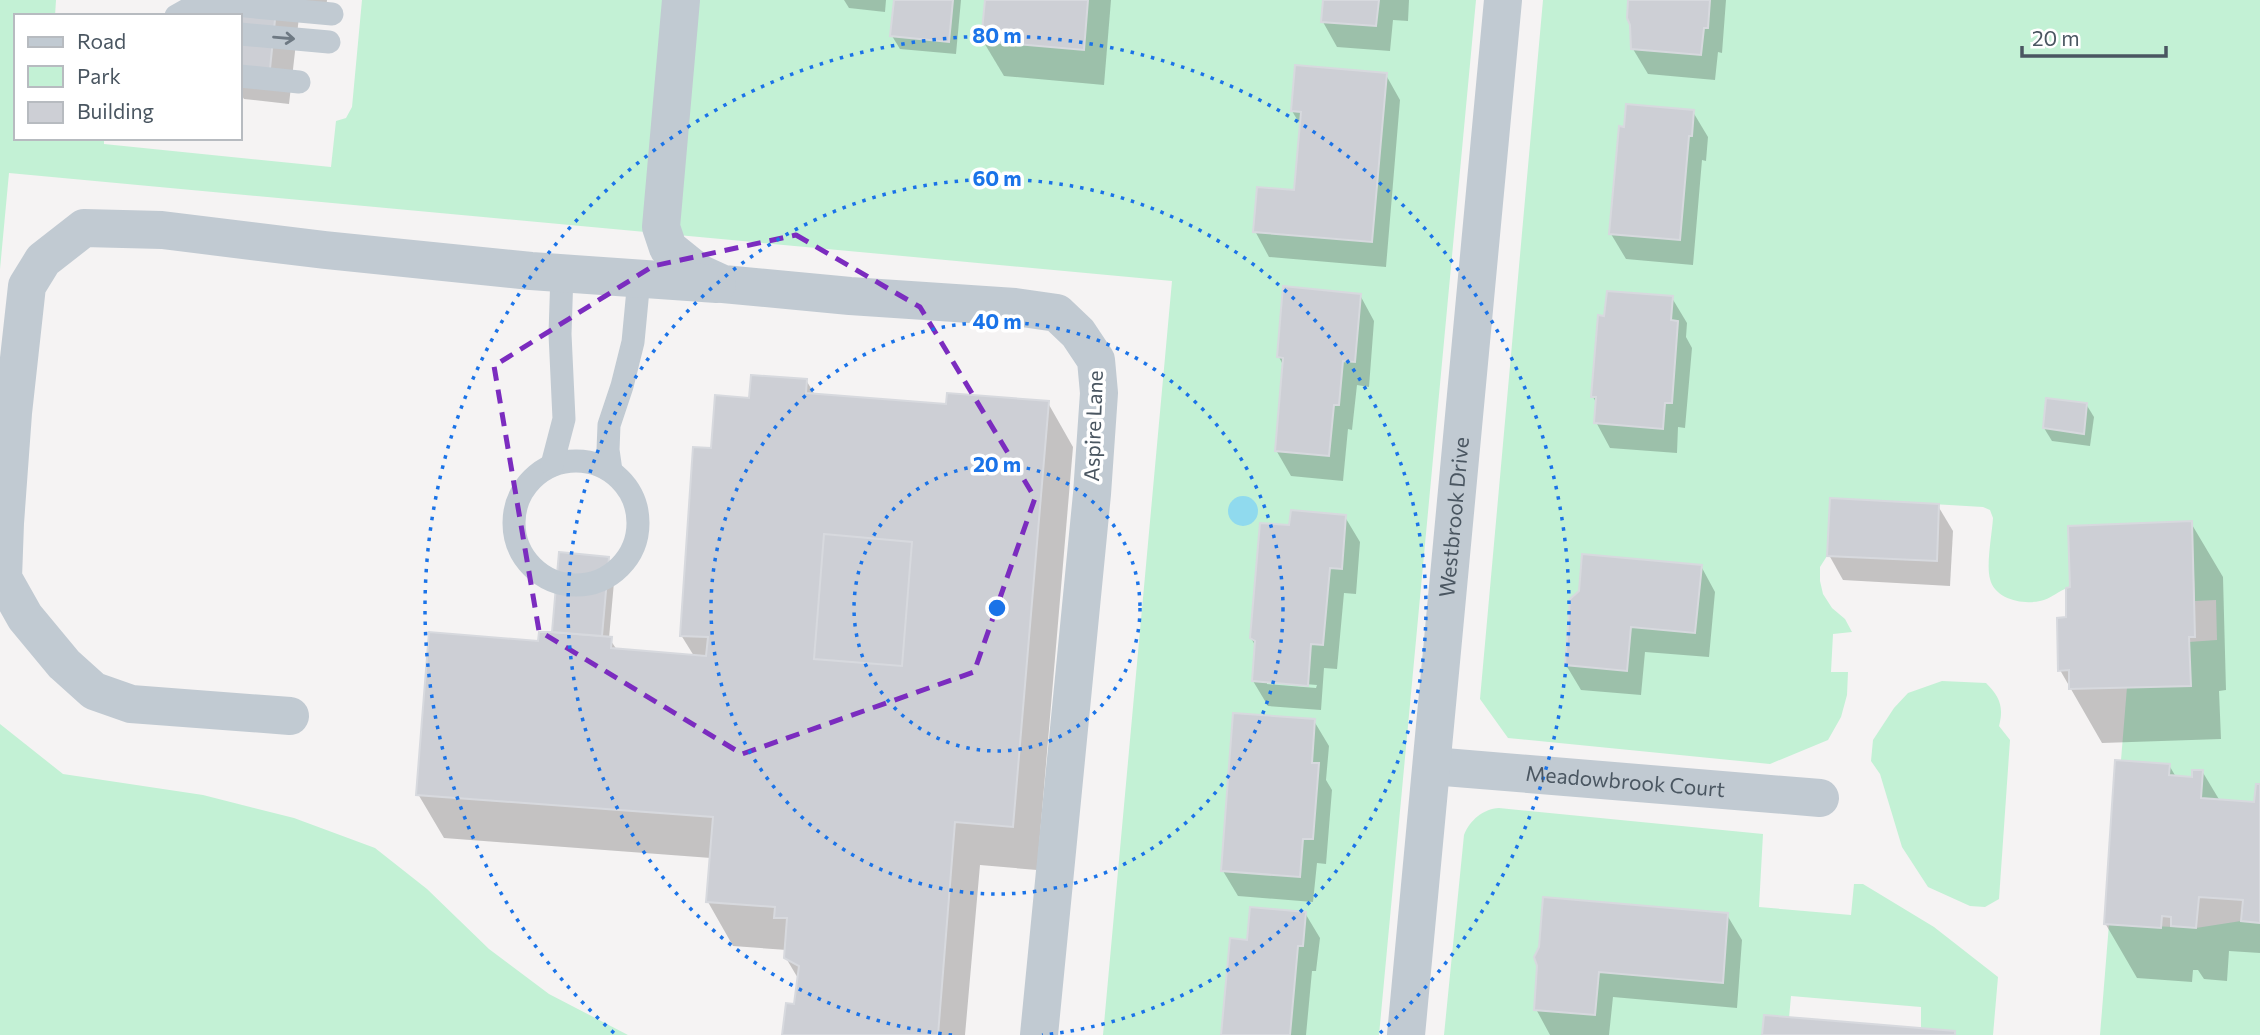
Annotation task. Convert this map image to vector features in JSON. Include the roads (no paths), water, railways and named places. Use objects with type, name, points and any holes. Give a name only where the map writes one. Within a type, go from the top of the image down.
[{"type":"street","name":"Aspire Lane","points":[[681,0],[661,227],[668,248],[699,273],[723,284],[1015,307],[1057,313],[1078,333],[1096,360],[1099,393],[1092,494],[1039,1035]]},
{"type":"street","name":"Westbrook Drive","points":[[1406,1035],[1503,0]]},
{"type":"street","points":[[290,716],[131,704],[94,691],[64,664],[25,618],[3,578],[13,413],[27,286],[43,260],[84,228],[162,230],[325,250],[562,273],[723,284]]},
{"type":"street","name":"Meadowbrook Court","points":[[1432,766],[1820,798]]},
{"type":"lane","points":[[180,14],[201,2],[332,14]]},
{"type":"lane","points":[[242,34],[329,42]]},
{"type":"lane","points":[[242,76],[299,82]]},
{"type":"lane","points":[[552,465],[564,419],[560,334],[562,273]]},
{"type":"lane","points":[[611,471],[609,425],[633,342],[639,278]]},
{"type":"lane","points":[[571,461],[590,462],[611,471],[626,485],[636,504],[639,526],[634,547],[622,565],[605,578],[584,584],[562,583],[542,575],[528,562],[518,546],[513,527],[523,490],[535,475],[552,465],[571,461]]},
{"type":"water","points":[[1243,496],[1249,497],[1257,505],[1257,517],[1249,525],[1243,526],[1237,525],[1229,517],[1228,511],[1229,505],[1237,497]]}]
